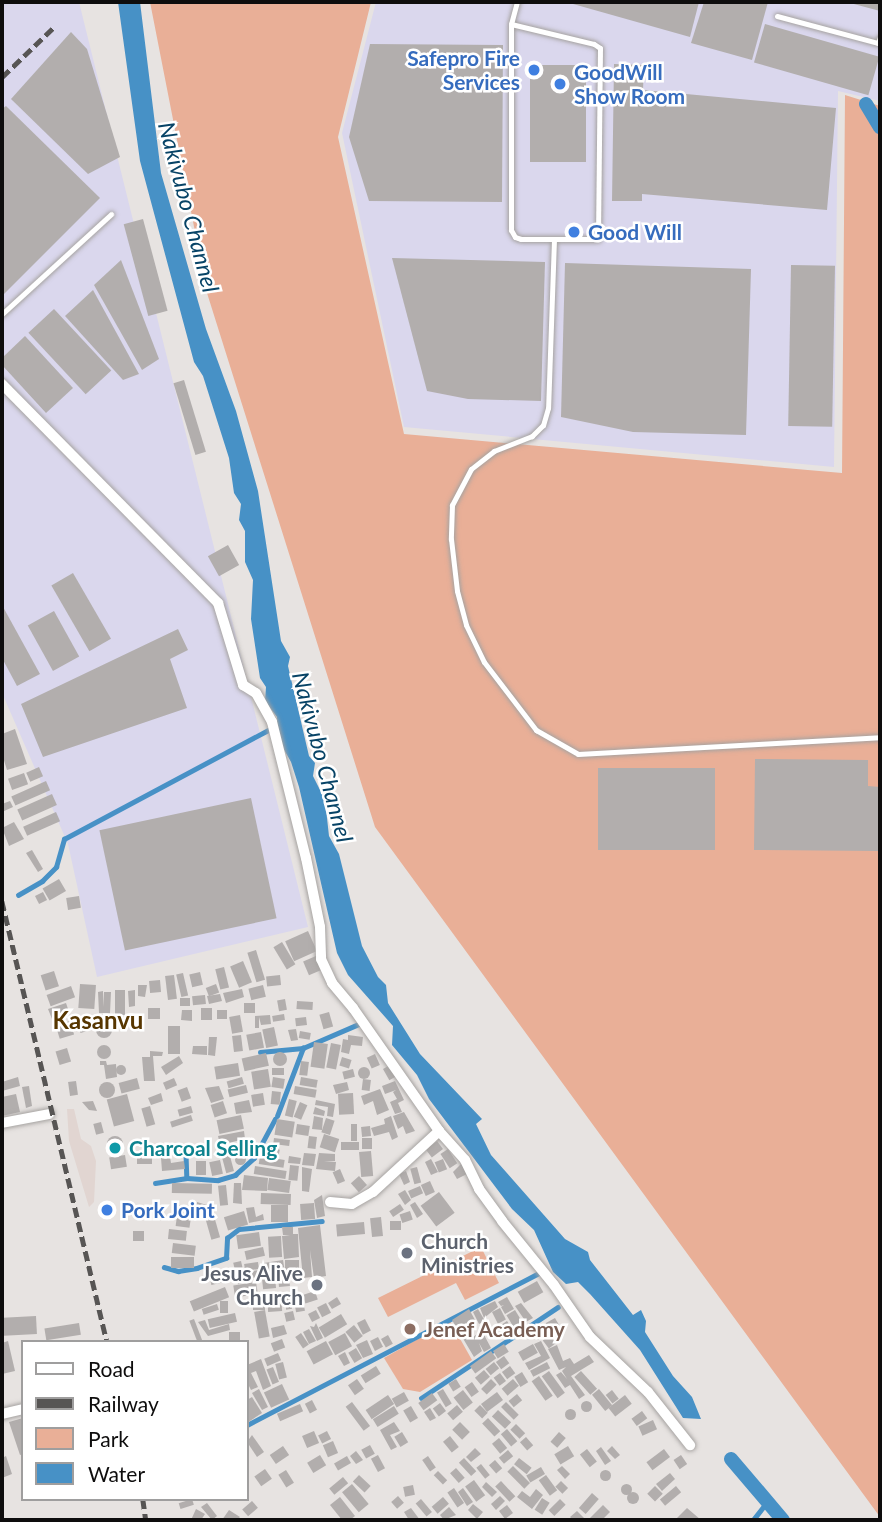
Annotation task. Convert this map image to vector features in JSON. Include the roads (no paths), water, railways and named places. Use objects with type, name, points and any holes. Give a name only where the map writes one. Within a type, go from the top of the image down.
[{"type":"street","points":[[2,384],[218,603],[243,685],[256,693],[272,722],[306,858],[320,927],[324,969],[439,1131],[465,1160],[479,1189],[502,1222],[554,1285],[590,1337],[648,1392],[690,1445]]},
{"type":"street","points":[[2,1123],[49,1114]]},
{"type":"street","points":[[330,1202],[352,1204],[373,1192],[439,1131]]},
{"type":"street","points":[[2,1414],[21,1409]]},
{"type":"lane","points":[[512,24],[594,44],[600,48],[598,239],[521,239],[511,230],[512,24],[517,2]]},
{"type":"lane","points":[[777,16],[878,43],[880,37]]},
{"type":"lane","points":[[2,314],[111,214]]},
{"type":"lane","points":[[554,239],[548,408],[543,425],[532,436],[494,450],[471,470],[452,505],[451,539],[457,591],[466,625],[484,662],[536,730],[578,754],[880,737]]},
{"type":"water","points":[[118,2],[140,2],[161,173],[206,329],[236,411],[258,491],[281,641],[290,657],[288,666],[309,756],[315,763],[313,776],[325,800],[329,836],[339,854],[362,946],[378,977],[386,985],[388,1003],[420,1054],[482,1119],[476,1124],[491,1155],[565,1239],[588,1252],[590,1260],[633,1315],[641,1310],[646,1321],[645,1332],[673,1376],[692,1397],[701,1419],[683,1418],[640,1350],[578,1282],[566,1284],[553,1272],[534,1230],[512,1209],[429,1099],[417,1075],[392,1045],[393,1026],[348,975],[337,953],[299,787],[291,762],[278,739],[277,717],[265,701],[266,687],[260,678],[251,619],[253,580],[245,562],[245,531],[239,520],[241,504],[234,493],[229,458],[203,376],[194,362],[140,161]]},
{"type":"waterway","points":[[866,104],[880,127]]},
{"type":"waterway","points":[[18,895],[42,881],[56,867],[64,839],[268,730]]},
{"type":"waterway","points":[[277,1116],[303,1048],[361,1023]]},
{"type":"waterway","points":[[260,1052],[303,1048]]},
{"type":"waterway","points":[[155,1183],[187,1178],[218,1180],[235,1175],[254,1158],[275,1119]]},
{"type":"waterway","points":[[246,1144],[256,1155]]},
{"type":"waterway","points":[[186,1154],[187,1178]]},
{"type":"waterway","points":[[164,1267],[178,1271],[226,1258],[227,1238],[239,1229],[322,1221]]},
{"type":"waterway","points":[[248,1424],[537,1274]]},
{"type":"waterway","points":[[421,1398],[558,1307]]},
{"type":"waterway","name":"Nakivubo Channel","points":[[731,1459],[783,1520]]},
{"type":"waterway","points":[[753,1520],[767,1502]]},
{"type":"railway","points":[[2,77],[54,27]]},
{"type":"railway","points":[[2,901],[107,1340]]},
{"type":"railway","points":[[143,1501],[146,1520]]},
{"type":"place","name":"Safepro Fire Services","points":[[534,70]]},
{"type":"place","name":"GoodWill Show Room","points":[[560,84]]},
{"type":"place","name":"Good Will","points":[[574,232]]},
{"type":"place","name":"Charcoal Selling","points":[[115,1148]]},
{"type":"place","name":"Pork Joint","points":[[107,1210]]},
{"type":"place","name":"Church Ministries","points":[[407,1253]]},
{"type":"place","name":"Jesus Alive Church","points":[[317,1285]]},
{"type":"place","name":"Jenef Academy","points":[[410,1329]]},
{"type":"district","name":"Kasanvu","points":[[98,1020]]}]
